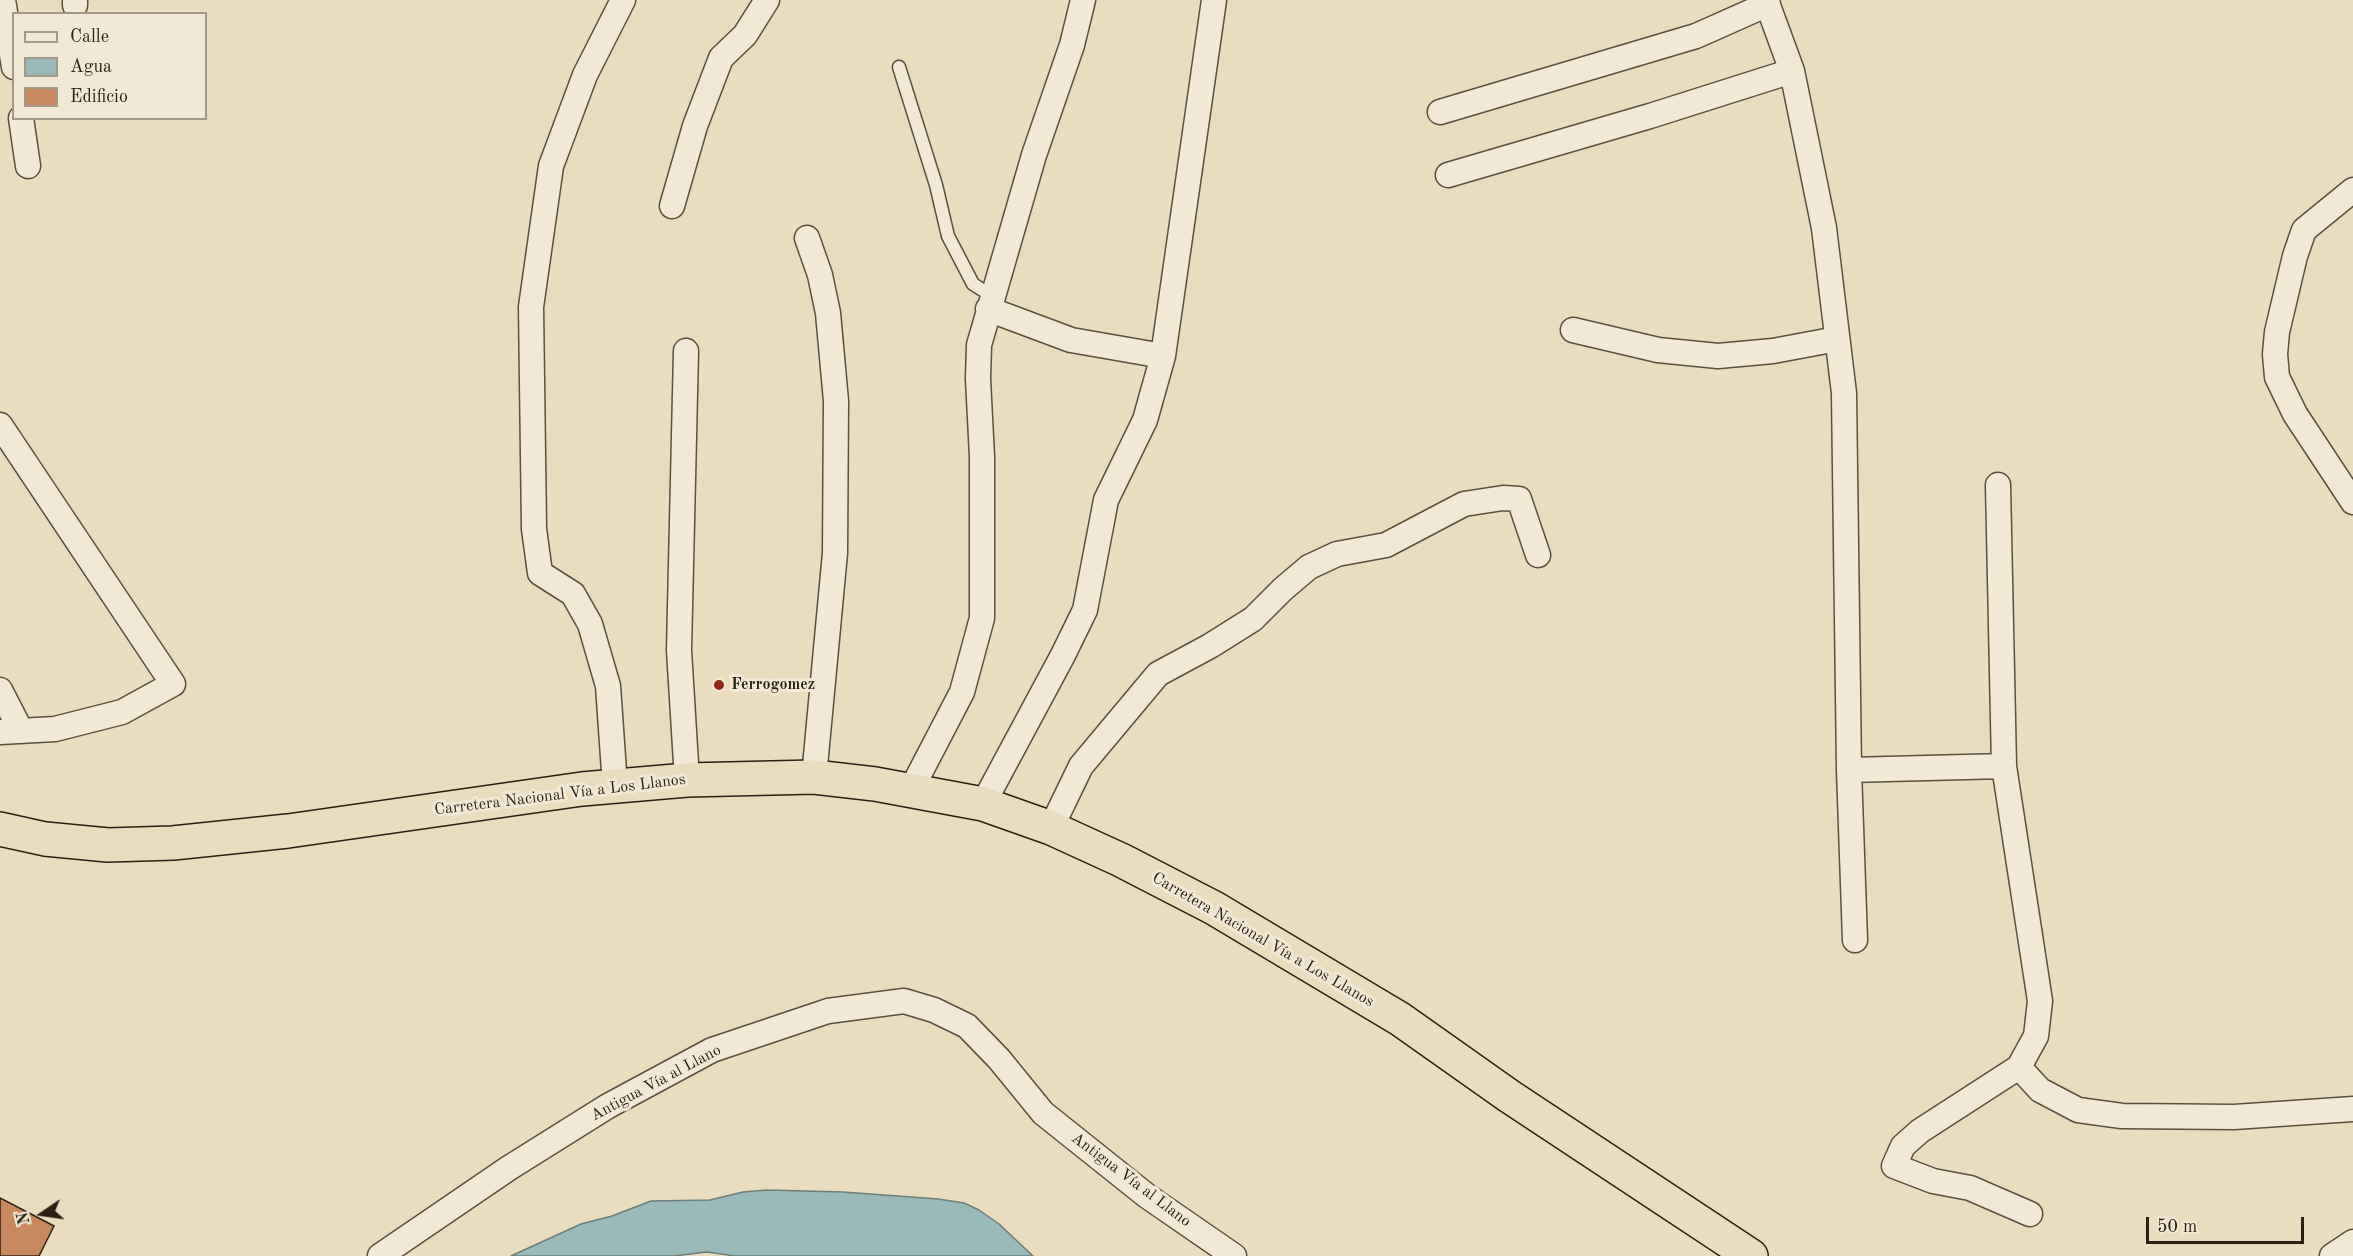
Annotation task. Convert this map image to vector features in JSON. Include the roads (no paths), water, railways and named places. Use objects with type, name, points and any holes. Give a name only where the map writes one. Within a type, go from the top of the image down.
[{"type":"highway","name":"Carretera Nacional Vía a Los Llanos","points":[[0,829],[45,839],[108,845],[173,843],[288,831],[615,786],[687,780],[814,777],[911,790],[983,804],[1051,828],[1121,860],[1214,908],[1400,1019],[1509,1096],[1751,1256]]},
{"type":"street","points":[[3,0],[12,55]]},
{"type":"street","points":[[615,786],[608,686],[590,624],[573,594],[540,573],[534,529],[531,307],[551,166],[585,75],[623,0]]},
{"type":"street","points":[[672,206],[695,126],[721,58],[746,35],[767,0]]},
{"type":"street","points":[[911,790],[962,692],[982,618],[982,456],[978,379],[980,345],[990,302],[1034,155],[1072,45],[1083,0]]},
{"type":"street","points":[[983,804],[1085,610],[1106,500],[1144,420],[1163,356],[1214,0]]},
{"type":"street","points":[[1440,112],[1686,40],[1767,2],[1792,71],[1824,228],[1844,393],[1849,770],[1855,940]]},
{"type":"street","points":[[1448,175],[1650,116],[1792,71]]},
{"type":"street","points":[[21,120],[28,166]]},
{"type":"street","points":[[2353,190],[2304,230],[2295,256],[2277,332],[2275,354],[2277,377],[2295,414],[2353,502]]},
{"type":"street","points":[[807,238],[820,275],[828,313],[836,401],[835,553],[814,777]]},
{"type":"street","points":[[990,302],[1071,340],[1163,356]]},
{"type":"street","points":[[1572,330],[1658,350],[1718,356],[1773,351],[1837,339]]},
{"type":"street","points":[[686,351],[679,650],[687,780]]},
{"type":"street","points":[[0,425],[173,684],[122,712],[56,729],[10,731],[0,690]]},
{"type":"street","points":[[1998,485],[2004,766],[2040,1001],[2036,1036],[2019,1067],[1920,1131],[1903,1146],[1894,1166],[1933,1180],[1970,1188],[2030,1214]]},
{"type":"street","points":[[1051,828],[1081,766],[1158,674],[1210,646],[1253,619],[1309,567],[1337,554],[1386,545],[1464,504],[1503,498],[1519,499],[1538,555]]},
{"type":"street","points":[[1849,770],[2004,766]]},
{"type":"street","name":"Antigua Vía al Llano","points":[[380,1256],[509,1168],[608,1106],[712,1050],[828,1011],[904,1001],[934,1010],[967,1026],[999,1059],[1043,1113],[1147,1196],[1234,1256]]},
{"type":"street","points":[[2019,1067],[2040,1090],[2078,1110],[2122,1116],[2234,1117],[2353,1109]]},
{"type":"street","points":[[2332,1256],[2353,1242]]},
{"type":"lane","points":[[899,67],[936,185],[948,236],[960,264],[973,284],[990,302]]},
{"type":"water","points":[[767,1190],[843,1192],[964,1203],[999,1224],[1033,1256],[735,1256],[707,1252],[674,1256],[511,1256],[581,1224],[612,1216],[651,1201],[710,1200],[743,1192]]},
{"type":"place","name":"Ferrogomez","points":[[719,685]]}]
